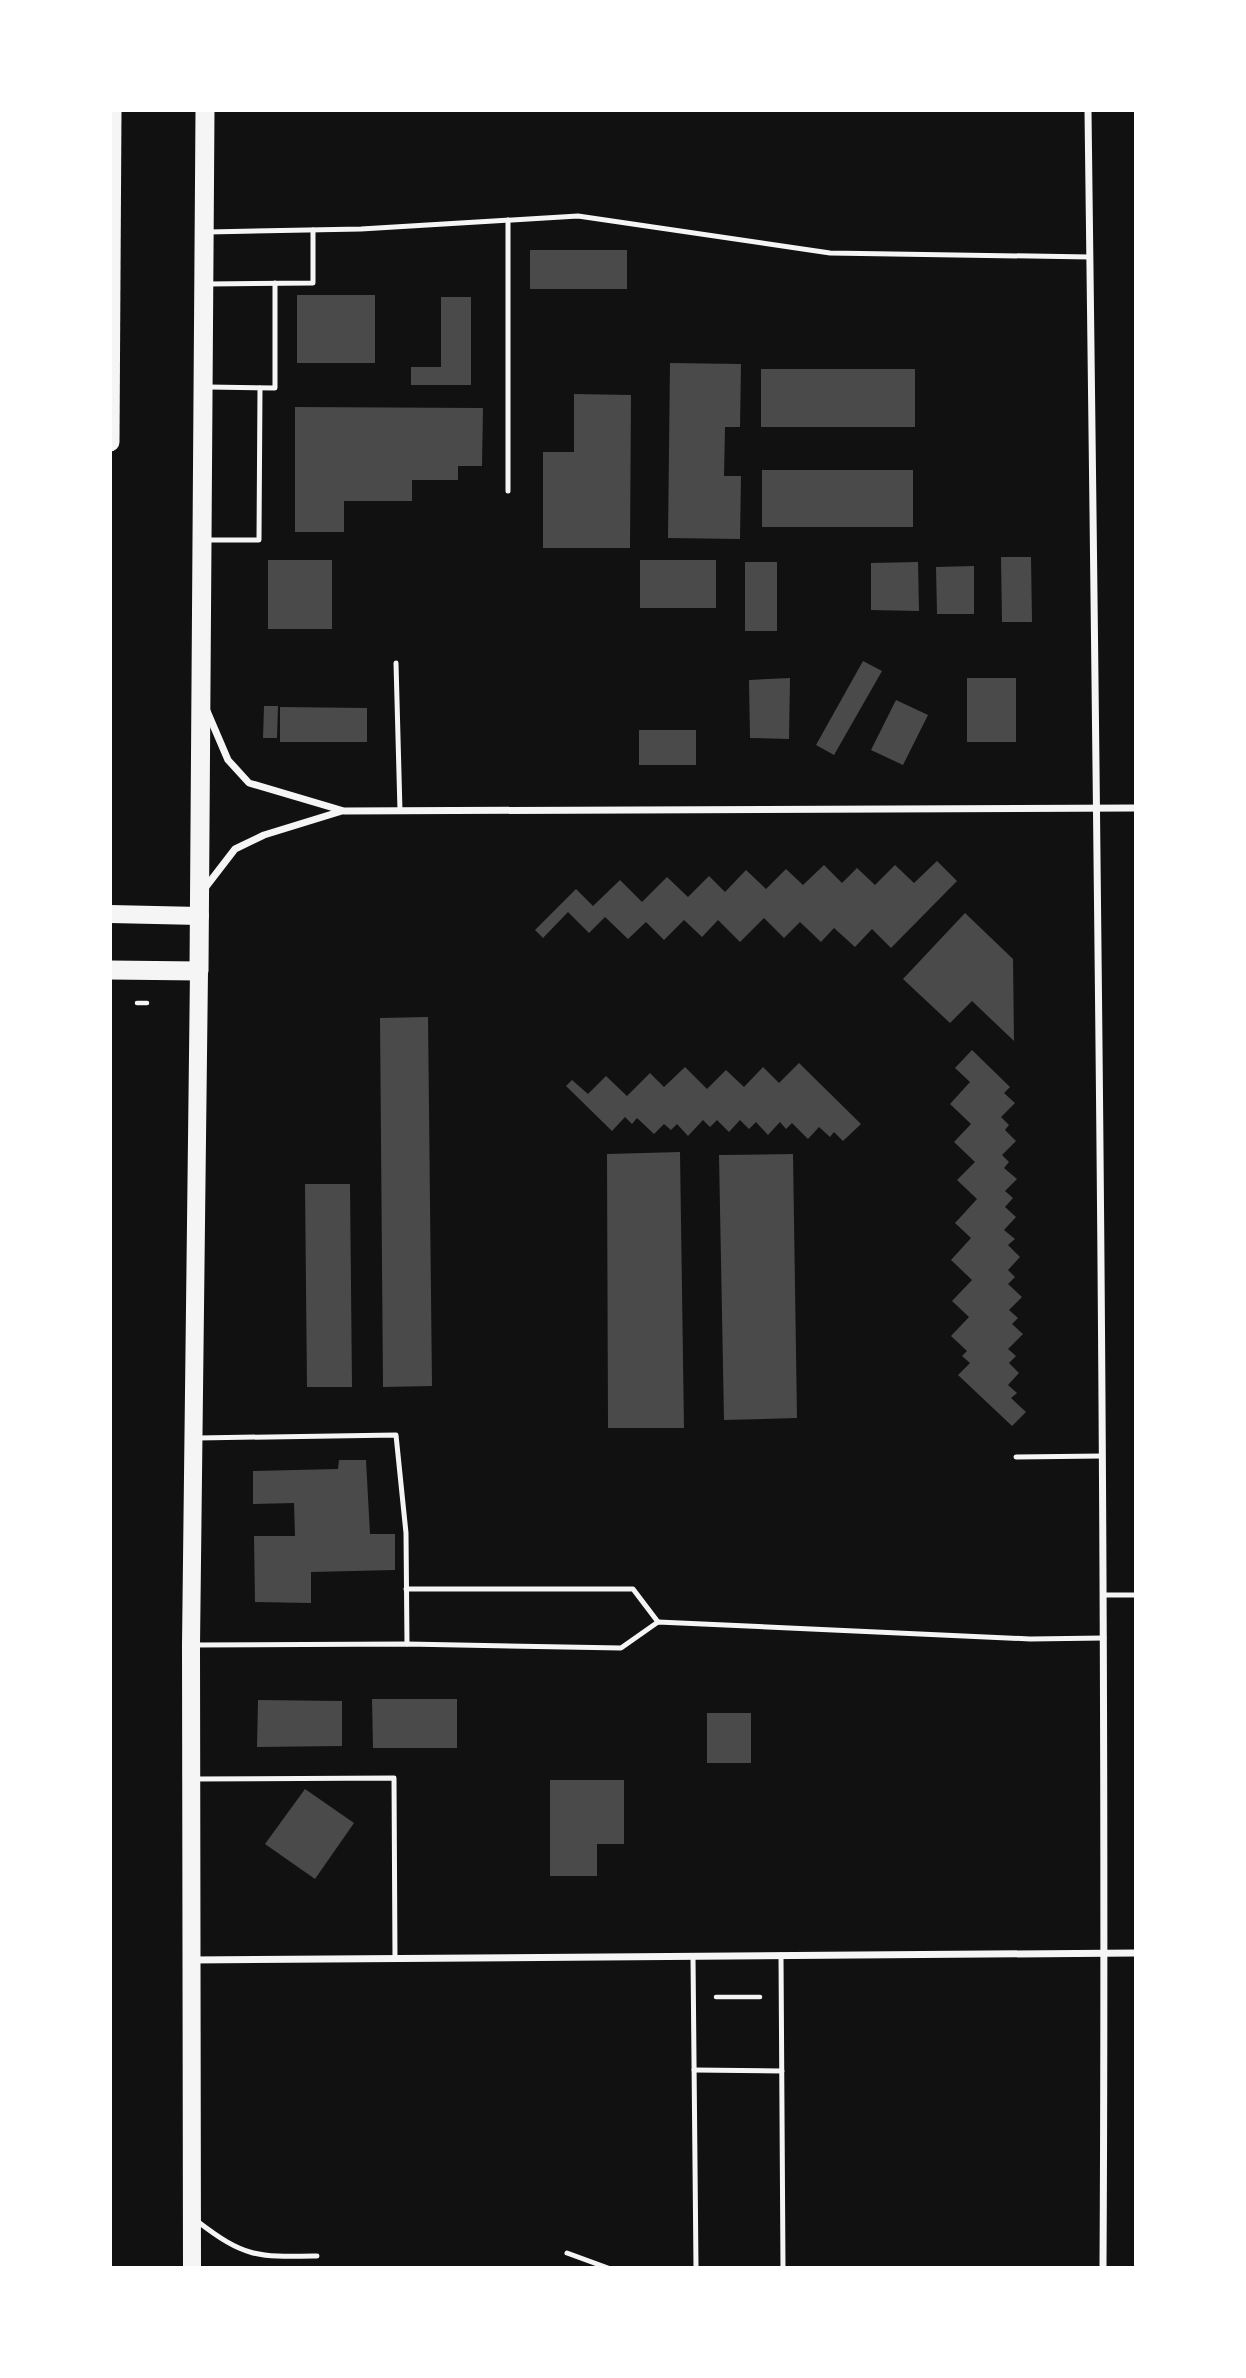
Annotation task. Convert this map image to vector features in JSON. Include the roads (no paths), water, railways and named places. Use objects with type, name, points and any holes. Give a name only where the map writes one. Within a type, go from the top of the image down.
[{"type":"highway","points":[[110,442],[112,110]]},
{"type":"highway","points":[[110,970],[199,971],[205,110]]},
{"type":"main road","points":[[110,914],[200,916]]},
{"type":"main road","points":[[191,2268],[191,1645],[199,971]]},
{"type":"street","points":[[1088,110],[1098,809],[1104,1638],[1103,2268]]},
{"type":"street","points":[[200,694],[228,760],[244,779],[266,790],[344,811],[1136,808]]},
{"type":"street","points":[[200,894],[235,849],[264,835],[344,811]]},
{"type":"street","points":[[190,1960],[1136,1953]]},
{"type":"lane","points":[[204,232],[313,230],[578,216],[830,253],[1090,257]]},
{"type":"lane","points":[[508,220],[508,491]]},
{"type":"lane","points":[[204,284],[313,283],[313,230]]},
{"type":"lane","points":[[203,387],[275,388],[275,283]]},
{"type":"lane","points":[[201,540],[259,540],[260,388]]},
{"type":"lane","points":[[396,663],[400,811]]},
{"type":"lane","points":[[194,1438],[396,1435],[406,1533],[407,1644]]},
{"type":"lane","points":[[1016,1457],[1102,1456]]},
{"type":"lane","points":[[406,1589],[634,1589],[658,1622]]},
{"type":"lane","points":[[1103,1595],[1136,1595]]},
{"type":"lane","points":[[191,1645],[407,1644],[621,1648],[658,1622],[1030,1639],[1104,1638]]},
{"type":"lane","points":[[191,1779],[394,1779],[395,1958]]},
{"type":"lane","points":[[781,1955],[783,2268]]},
{"type":"lane","points":[[693,1956],[696,2268]]},
{"type":"lane","points":[[694,2070],[782,2071]]},
{"type":"lane","points":[[192,2217],[229,2246],[254,2254],[317,2256]]},
{"type":"lane","points":[[567,2253],[608,2268]]}]
